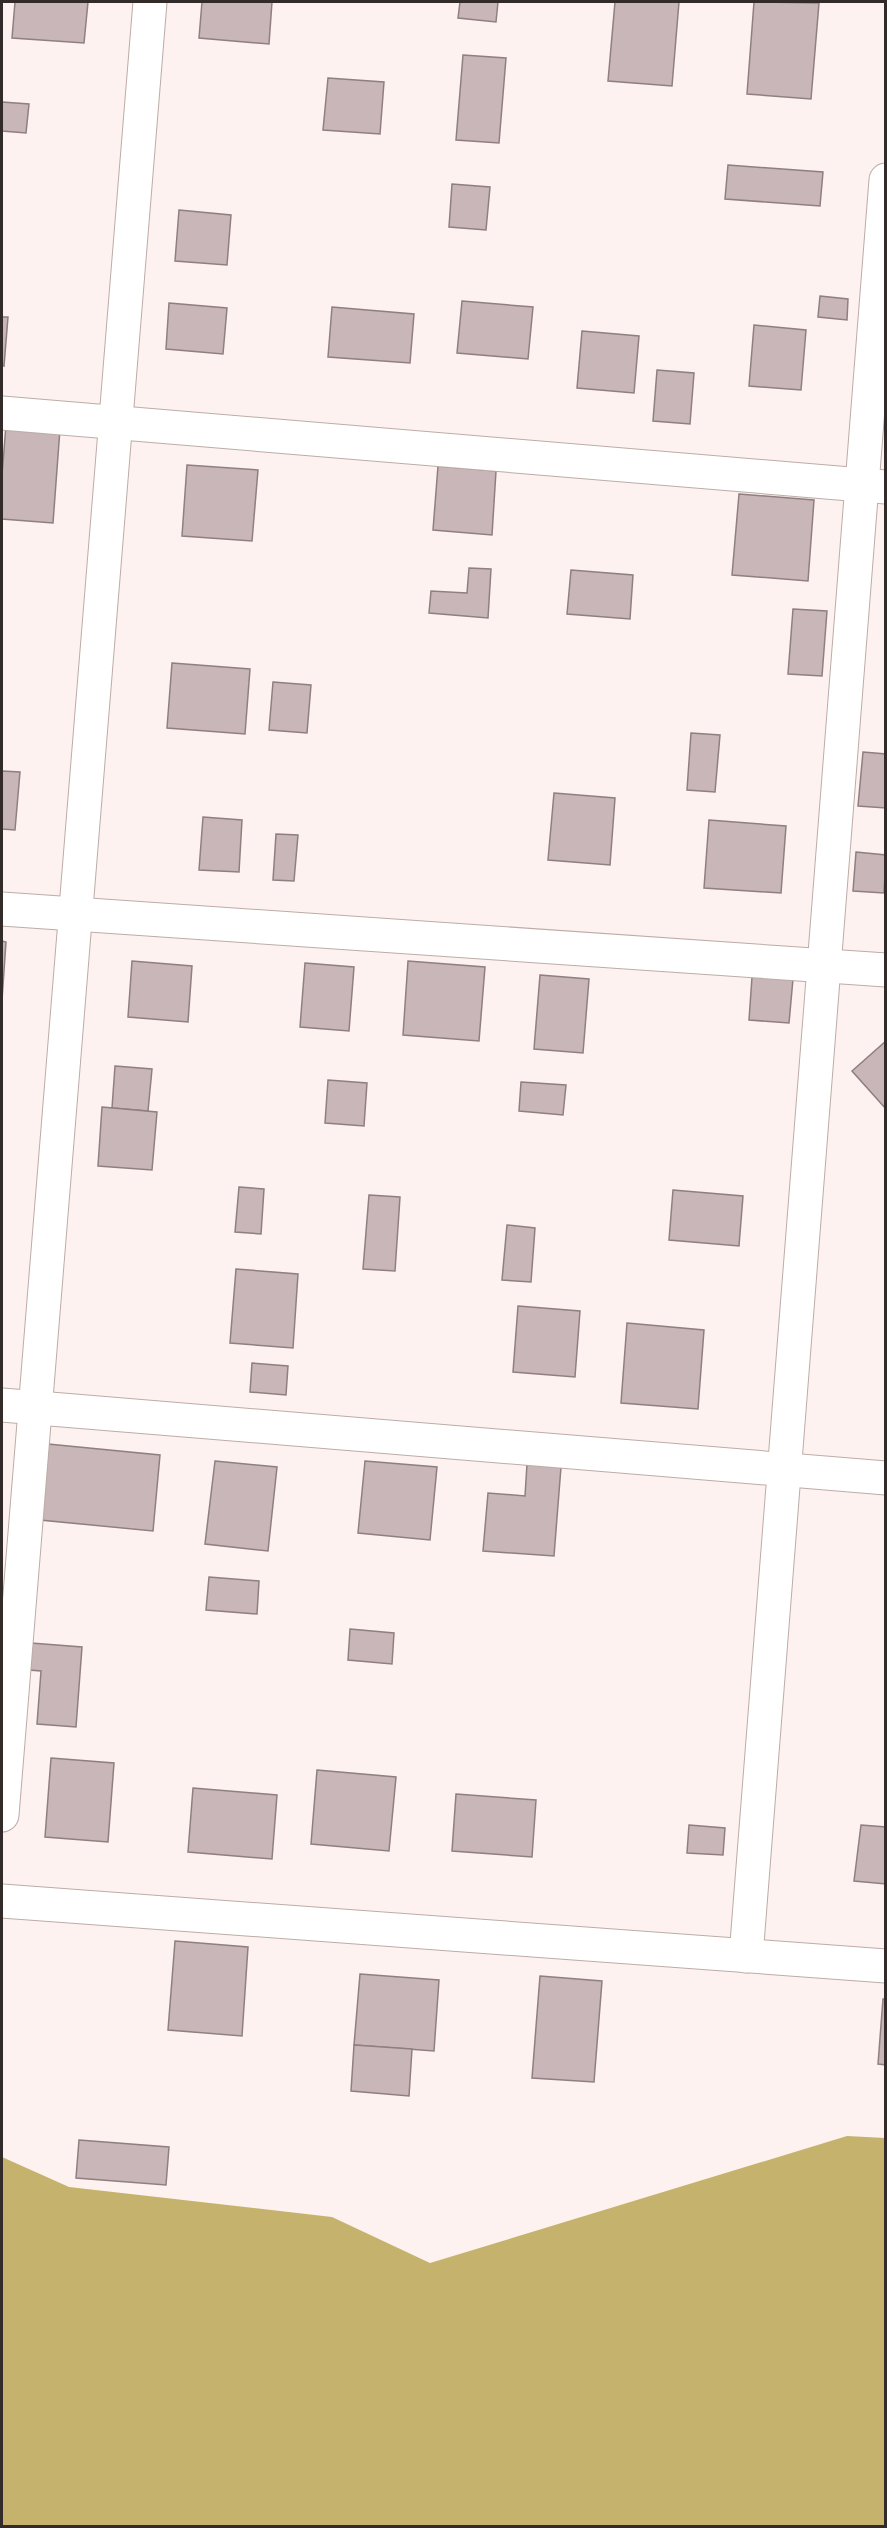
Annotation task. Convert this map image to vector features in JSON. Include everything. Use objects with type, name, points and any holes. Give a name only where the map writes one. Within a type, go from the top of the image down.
[{"type":"street","points":[[2,1815],[150,2]]},
{"type":"street","points":[[747,1956],[824,964],[874,486],[885,180]]},
{"type":"street","points":[[2,412],[874,486]]},
{"type":"street","points":[[2,909],[885,970]]},
{"type":"street","points":[[2,1405],[885,1478]]},
{"type":"street","points":[[2,1901],[885,1966]]},
{"type":"shaded area","points":[[847,2136],[885,2138],[885,2526],[2,2526],[2,2157],[69,2187],[332,2217],[430,2263]]},
{"type":"building","points":[[15,2],[88,2],[84,43],[12,38]]},
{"type":"building","points":[[202,2],[272,2],[269,44],[199,38]]},
{"type":"building","points":[[460,2],[498,2],[496,22],[458,18]]},
{"type":"building","points":[[615,2],[679,2],[672,86],[608,81]]},
{"type":"building","points":[[754,2],[819,3],[811,99],[747,94]]},
{"type":"building","points":[[463,55],[506,58],[499,143],[456,140]]},
{"type":"building","points":[[328,78],[384,82],[380,134],[323,130]]},
{"type":"building","points":[[2,102],[29,104],[26,133],[2,131]]},
{"type":"building","points":[[728,165],[823,172],[820,206],[725,199]]},
{"type":"building","points":[[452,184],[490,187],[486,230],[449,227]]},
{"type":"building","points":[[179,210],[231,215],[227,265],[175,261]]},
{"type":"building","points":[[820,296],[848,299],[847,320],[818,317]]},
{"type":"building","points":[[462,301],[533,307],[528,359],[457,353]]},
{"type":"building","points":[[169,303],[227,308],[223,354],[166,349]]},
{"type":"building","points":[[332,307],[414,314],[410,363],[328,357]]},
{"type":"building","points":[[2,317],[8,317],[4,366],[2,365]]},
{"type":"building","points":[[754,325],[806,330],[801,390],[749,386]]},
{"type":"building","points":[[582,331],[639,336],[634,393],[577,388]]},
{"type":"building","points":[[657,370],[694,373],[690,424],[653,421]]},
{"type":"building","points":[[6,425],[60,429],[53,523],[2,519],[2,475]]},
{"type":"building","points":[[187,465],[258,470],[252,541],[182,536]]},
{"type":"building","points":[[438,466],[496,471],[492,535],[433,530]]},
{"type":"building","points":[[739,494],[814,500],[808,581],[732,575]]},
{"type":"building","points":[[469,568],[491,569],[488,618],[429,613],[431,591],[467,593]]},
{"type":"building","points":[[571,570],[633,575],[630,619],[567,614]]},
{"type":"building","points":[[793,609],[827,611],[822,676],[788,674]]},
{"type":"building","points":[[172,663],[250,669],[245,734],[167,728]]},
{"type":"building","points":[[273,682],[311,685],[307,733],[269,730]]},
{"type":"building","points":[[691,733],[720,735],[715,792],[687,790]]},
{"type":"building","points":[[863,752],[886,754],[886,808],[858,806]]},
{"type":"building","points":[[2,771],[20,772],[15,830],[2,829]]},
{"type":"building","points":[[554,793],[615,798],[610,865],[548,860]]},
{"type":"building","points":[[203,817],[242,820],[239,872],[199,870]]},
{"type":"building","points":[[709,820],[786,826],[781,893],[704,888]]},
{"type":"building","points":[[276,834],[298,835],[294,881],[273,880]]},
{"type":"building","points":[[856,852],[886,855],[884,893],[853,891]]},
{"type":"building","points":[[2,941],[6,942],[2,1000]]},
{"type":"building","points":[[132,961],[192,966],[188,1022],[128,1017]]},
{"type":"building","points":[[408,961],[485,967],[479,1041],[403,1035]]},
{"type":"building","points":[[305,963],[354,967],[349,1031],[300,1027]]},
{"type":"building","points":[[540,975],[589,979],[583,1053],[534,1049]]},
{"type":"building","points":[[752,977],[793,979],[789,1023],[749,1020]]},
{"type":"building","points":[[886,1041],[886,1109],[852,1071]]},
{"type":"building","points":[[115,1066],[152,1069],[148,1111],[112,1108]]},
{"type":"building","points":[[328,1080],[367,1083],[364,1126],[325,1123]]},
{"type":"building","points":[[521,1082],[566,1085],[563,1115],[519,1111]]},
{"type":"building","points":[[102,1107],[157,1112],[152,1170],[98,1166]]},
{"type":"building","points":[[239,1187],[264,1189],[261,1234],[235,1232]]},
{"type":"building","points":[[673,1190],[743,1196],[739,1246],[669,1240]]},
{"type":"building","points":[[369,1195],[400,1197],[395,1271],[363,1269]]},
{"type":"building","points":[[507,1225],[535,1228],[531,1282],[502,1280]]},
{"type":"building","points":[[236,1269],[298,1274],[293,1348],[230,1343]]},
{"type":"building","points":[[518,1306],[580,1311],[575,1377],[513,1372]]},
{"type":"building","points":[[627,1323],[704,1330],[698,1409],[621,1403]]},
{"type":"building","points":[[252,1363],[288,1366],[286,1395],[250,1392]]},
{"type":"building","points":[[48,1444],[160,1455],[153,1531],[40,1520]]},
{"type":"building","points":[[215,1461],[277,1467],[268,1551],[205,1544]]},
{"type":"building","points":[[365,1461],[437,1467],[430,1540],[358,1533]]},
{"type":"building","points":[[527,1464],[561,1467],[554,1556],[483,1551],[488,1493],[525,1496]]},
{"type":"building","points":[[209,1577],[259,1581],[257,1614],[206,1610]]},
{"type":"building","points":[[350,1629],[394,1633],[392,1664],[348,1660]]},
{"type":"building","points":[[31,1643],[82,1647],[76,1727],[37,1724],[41,1671],[29,1670]]},
{"type":"building","points":[[51,1758],[114,1763],[108,1842],[45,1837]]},
{"type":"building","points":[[317,1770],[396,1777],[389,1851],[311,1844]]},
{"type":"building","points":[[193,1788],[277,1795],[272,1859],[188,1852]]},
{"type":"building","points":[[456,1794],[536,1800],[532,1857],[452,1851]]},
{"type":"building","points":[[689,1825],[725,1828],[723,1855],[687,1853]]},
{"type":"building","points":[[861,1825],[886,1827],[886,1884],[854,1881]]},
{"type":"building","points":[[175,1941],[248,1947],[242,2036],[168,2030]]},
{"type":"building","points":[[360,1974],[439,1980],[434,2051],[354,2045]]},
{"type":"building","points":[[540,1976],[602,1981],[594,2082],[532,2078]]},
{"type":"building","points":[[883,1999],[886,1999],[886,2065],[878,2064]]},
{"type":"building","points":[[354,2045],[412,2049],[409,2096],[351,2091]]},
{"type":"building","points":[[79,2140],[169,2147],[166,2185],[76,2178]]}]
